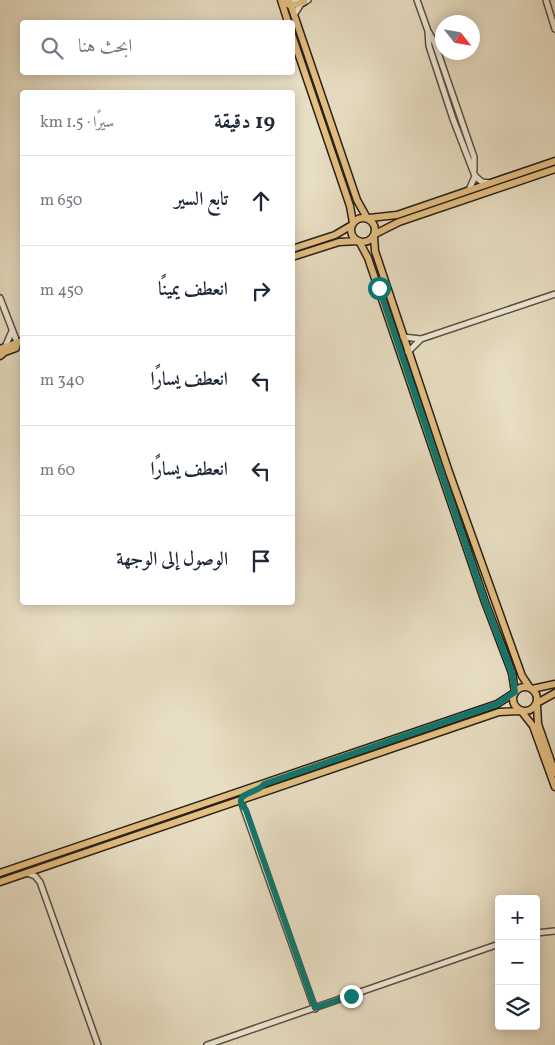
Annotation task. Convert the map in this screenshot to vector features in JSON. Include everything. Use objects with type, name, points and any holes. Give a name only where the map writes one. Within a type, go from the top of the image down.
[{"type":"main road","points":[[287,20],[281,0],[291,2],[306,1]]},
{"type":"main road","points":[[291,2],[357,200],[368,218],[374,223],[375,251],[449,472],[522,676],[537,696],[538,724],[555,773]]},
{"type":"main road","points":[[295,44],[350,206],[352,236],[358,241],[368,258],[437,462],[512,673],[513,703],[533,726],[555,787]]},
{"type":"main road","points":[[295,248],[335,235],[359,218],[392,216],[555,161]]},
{"type":"main road","points":[[295,256],[339,242],[367,242],[374,235],[399,222],[555,169]]},
{"type":"main road","points":[[3,348],[20,342]]},
{"type":"main road","points":[[0,356],[16,348],[20,342]]},
{"type":"main road","points":[[0,356],[20,350]]},
{"type":"main road","points":[[425,425],[434,440],[438,438]]},
{"type":"main road","points":[[437,462],[440,457],[443,458],[449,472]]},
{"type":"main road","points":[[0,873],[497,704],[522,687],[531,688],[555,684]]},
{"type":"main road","points":[[0,882],[499,712],[531,710],[537,703],[555,693]]},
{"type":"main road","points":[[241,801],[244,794],[262,788],[264,784]]},
{"type":"main road","points":[[70,859],[78,852],[116,838],[121,832]]},
{"type":"street","points":[[417,0],[428,31],[428,43],[453,119],[475,173],[482,182],[490,183]]},
{"type":"street","points":[[546,0],[555,29]]},
{"type":"street","points":[[294,15],[306,1]]},
{"type":"street","points":[[469,190],[475,173]]},
{"type":"street","points":[[403,337],[421,339],[555,294]]},
{"type":"street","points":[[0,298],[12,331],[20,342]]},
{"type":"street","points":[[3,348],[12,331]]},
{"type":"street","points":[[408,352],[421,339]]},
{"type":"street","points":[[246,810],[249,798]]},
{"type":"street","points":[[241,801],[246,810],[315,1008]]},
{"type":"street","points":[[40,882],[46,866]]},
{"type":"street","points":[[27,873],[35,876],[40,882],[98,1045]]},
{"type":"street","points":[[540,933],[555,931]]},
{"type":"street","points":[[207,1045],[495,945]]},
{"type":"route","points":[[351,996],[315,1008],[246,810],[241,803],[244,794],[262,788],[264,784],[290,777],[497,704],[509,698],[515,692],[512,673],[485,602],[379,288]]}]
